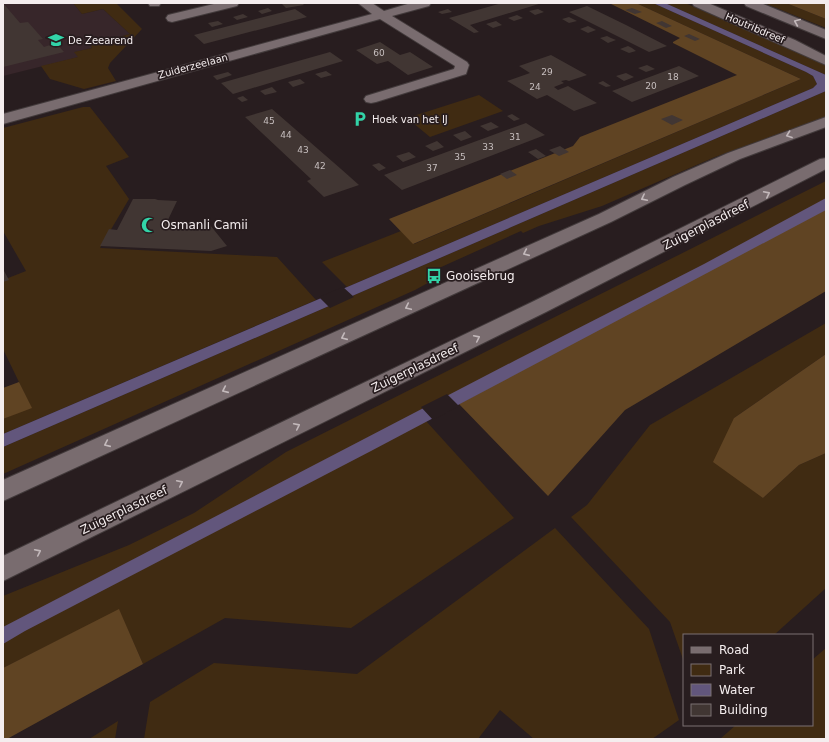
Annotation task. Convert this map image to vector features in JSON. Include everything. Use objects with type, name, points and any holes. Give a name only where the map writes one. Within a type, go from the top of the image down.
[{"type":"main road","points":[[172,18],[232,3]]},
{"type":"main road","points":[[364,3],[462,65],[461,71],[371,99]]},
{"type":"main road","name":"Zuiderzeelaan","points":[[3,119],[425,3]]},
{"type":"main road","name":"Houtribdreef","points":[[698,3],[790,43],[826,61]]},
{"type":"main road","name":"Houtribdreef","points":[[750,3],[826,35]]},
{"type":"main road","name":"Houtribdreef","points":[[790,43],[826,54]]},
{"type":"main road","points":[[3,492],[605,218],[734,156],[826,122]]},
{"type":"main road","name":"Zuigerplasdreef","points":[[3,569],[514,320],[826,163]]},
{"type":"shaded area","name":"De Zeearend","points":[[3,3],[73,3],[82,14],[103,9],[130,34],[90,45],[92,48],[75,52],[79,57],[3,76]]},
{"type":"shaded area","points":[[609,3],[636,3],[801,79],[413,244],[389,219],[573,146],[580,137],[737,75],[673,43],[680,38]]},
{"type":"shaded area","points":[[786,3],[826,3],[826,19]]},
{"type":"shaded area","points":[[826,207],[826,291],[625,410],[548,496],[459,404]]},
{"type":"shaded area","points":[[826,354],[826,453],[799,465],[763,498],[713,462],[734,418]]},
{"type":"shaded area","points":[[19,382],[32,408],[3,419],[3,388]]},
{"type":"shaded area","points":[[119,609],[143,664],[7,739],[3,739],[3,668]]},
{"type":"green space","points":[[73,3],[116,3],[142,29],[110,63],[108,68],[116,81],[84,89],[50,79],[41,66],[78,57],[74,52],[92,48],[90,45],[130,34],[103,9],[82,14]]},
{"type":"green space","points":[[636,3],[653,3],[806,72],[813,76],[817,84],[813,88],[347,287],[322,262],[401,231],[414,244],[801,79]]},
{"type":"green space","points":[[665,3],[685,3],[826,64],[826,75]]},
{"type":"green space","points":[[764,3],[786,3],[826,19],[826,28]]},
{"type":"green space","points":[[826,91],[826,117],[715,157],[602,206],[539,226],[523,233],[521,231],[428,273],[435,279],[415,290],[3,474],[3,447]]},
{"type":"green space","points":[[479,95],[503,111],[430,137],[407,118]]},
{"type":"green space","points":[[83,107],[90,107],[129,157],[106,166],[129,199],[100,248],[277,257],[316,300],[3,434],[3,419],[31,407],[3,349],[3,280],[26,271],[3,231],[3,128]]},
{"type":"green space","points":[[826,181],[826,207],[426,421],[514,518],[351,628],[225,618],[143,664],[119,610],[3,668],[3,596],[129,545],[194,513],[286,452]]},
{"type":"green space","points":[[826,323],[826,354],[734,418],[763,498],[799,465],[826,453],[826,588],[775,634],[683,634],[683,659],[670,622],[571,517],[587,505],[650,425]]},
{"type":"green space","points":[[555,528],[649,629],[679,720],[652,739],[534,739],[500,710],[478,739],[144,739],[150,702],[214,663],[357,674]]},
{"type":"green space","points":[[826,648],[826,739],[720,739],[735,726],[813,726],[813,659]]},
{"type":"green space","points":[[118,721],[115,739],[89,739]]},
{"type":"water","points":[[653,3],[665,3],[826,75],[826,91],[3,447],[3,434],[813,88],[817,84],[813,76],[806,72]]},
{"type":"water","points":[[826,198],[826,210],[371,451],[25,631],[3,644],[3,627],[516,360],[704,264]]},
{"type":"pier","points":[[343,287],[354,297],[330,308],[319,297]]},
{"type":"pier","points":[[447,394],[459,406],[433,420],[421,407]]},
{"type":"building","points":[[3,3],[20,23],[28,22],[43,39],[38,40],[44,47],[56,43],[64,52],[3,67]]},
{"type":"building","points":[[302,3],[304,5],[286,8],[282,4]]},
{"type":"building","points":[[502,3],[542,3],[470,25],[479,32],[474,33],[449,18]]},
{"type":"building","points":[[587,6],[667,46],[649,52],[569,12]]},
{"type":"building","points":[[268,8],[272,11],[262,14],[258,11]]},
{"type":"building","points":[[632,8],[642,12],[635,14],[625,10]]},
{"type":"building","points":[[295,9],[307,17],[204,44],[194,35]]},
{"type":"building","points":[[448,9],[452,12],[442,14],[438,12]]},
{"type":"building","points":[[538,9],[544,12],[535,15],[529,11]]},
{"type":"building","points":[[243,14],[248,17],[237,20],[233,17]]},
{"type":"building","points":[[517,15],[523,18],[514,21],[508,18]]},
{"type":"building","points":[[569,17],[577,21],[569,23],[562,19]]},
{"type":"building","points":[[218,21],[223,24],[212,27],[208,23]]},
{"type":"building","points":[[496,21],[502,25],[493,28],[486,24]]},
{"type":"building","points":[[662,21],[672,26],[666,28],[656,23]]},
{"type":"building","points":[[588,26],[596,30],[588,33],[580,29]]},
{"type":"building","points":[[689,34],[700,39],[695,41],[684,36]]},
{"type":"building","points":[[607,36],[616,40],[608,43],[600,38]]},
{"type":"building","points":[[380,42],[400,55],[410,52],[433,67],[408,75],[388,61],[377,64],[356,50]]},
{"type":"building","points":[[628,46],[636,51],[629,53],[620,49]]},
{"type":"building","points":[[330,52],[343,61],[233,94],[221,83]]},
{"type":"building","points":[[551,55],[587,75],[569,81],[561,81],[564,83],[554,87],[558,90],[568,86],[597,103],[574,111],[547,95],[537,99],[507,81],[530,73],[519,66]]},
{"type":"building","points":[[647,65],[655,69],[646,72],[638,68]]},
{"type":"building","points":[[679,66],[699,76],[632,102],[612,91]]},
{"type":"building","points":[[326,71],[332,75],[321,78],[315,74]]},
{"type":"building","points":[[228,72],[232,75],[217,80],[213,76]]},
{"type":"building","points":[[626,73],[634,77],[624,81],[616,76]]},
{"type":"building","points":[[300,79],[305,83],[293,87],[288,82]]},
{"type":"building","points":[[603,81],[611,86],[606,87],[598,83]]},
{"type":"building","points":[[272,87],[277,92],[265,95],[260,91]]},
{"type":"building","points":[[243,96],[248,100],[242,102],[237,98]]},
{"type":"building","points":[[272,109],[359,185],[324,197],[307,181],[311,179],[245,117]]},
{"type":"building","points":[[512,114],[520,119],[514,121],[507,116]]},
{"type":"building","points":[[672,115],[683,120],[672,125],[661,119]]},
{"type":"building","points":[[491,122],[499,127],[488,131],[480,126]]},
{"type":"building","points":[[526,123],[545,135],[402,190],[384,175]]},
{"type":"building","points":[[465,131],[472,137],[461,141],[453,135]]},
{"type":"building","points":[[437,141],[444,147],[433,151],[425,146]]},
{"type":"building","points":[[560,146],[569,152],[559,156],[549,150]]},
{"type":"building","points":[[536,149],[546,156],[538,159],[528,152]]},
{"type":"building","points":[[409,152],[416,157],[403,162],[396,156]]},
{"type":"building","points":[[379,163],[386,168],[379,171],[372,165]]},
{"type":"building","points":[[510,170],[517,175],[507,179],[500,174]]},
{"type":"building","name":"Osmanli Camii","points":[[133,199],[177,201],[166,224],[189,225],[206,220],[227,246],[211,251],[100,246],[109,229],[117,230]]},
{"type":"building","points":[[3,269],[9,280],[3,282]]},
{"type":"place","name":"De Zeearend","points":[[56,40]]},
{"type":"place","name":"Hoek van het IJ","points":[[360,119]]},
{"type":"place","name":"Osmanli Camii","points":[[149,225]]},
{"type":"place","name":"Gooisebrug","points":[[434,276]]}]
